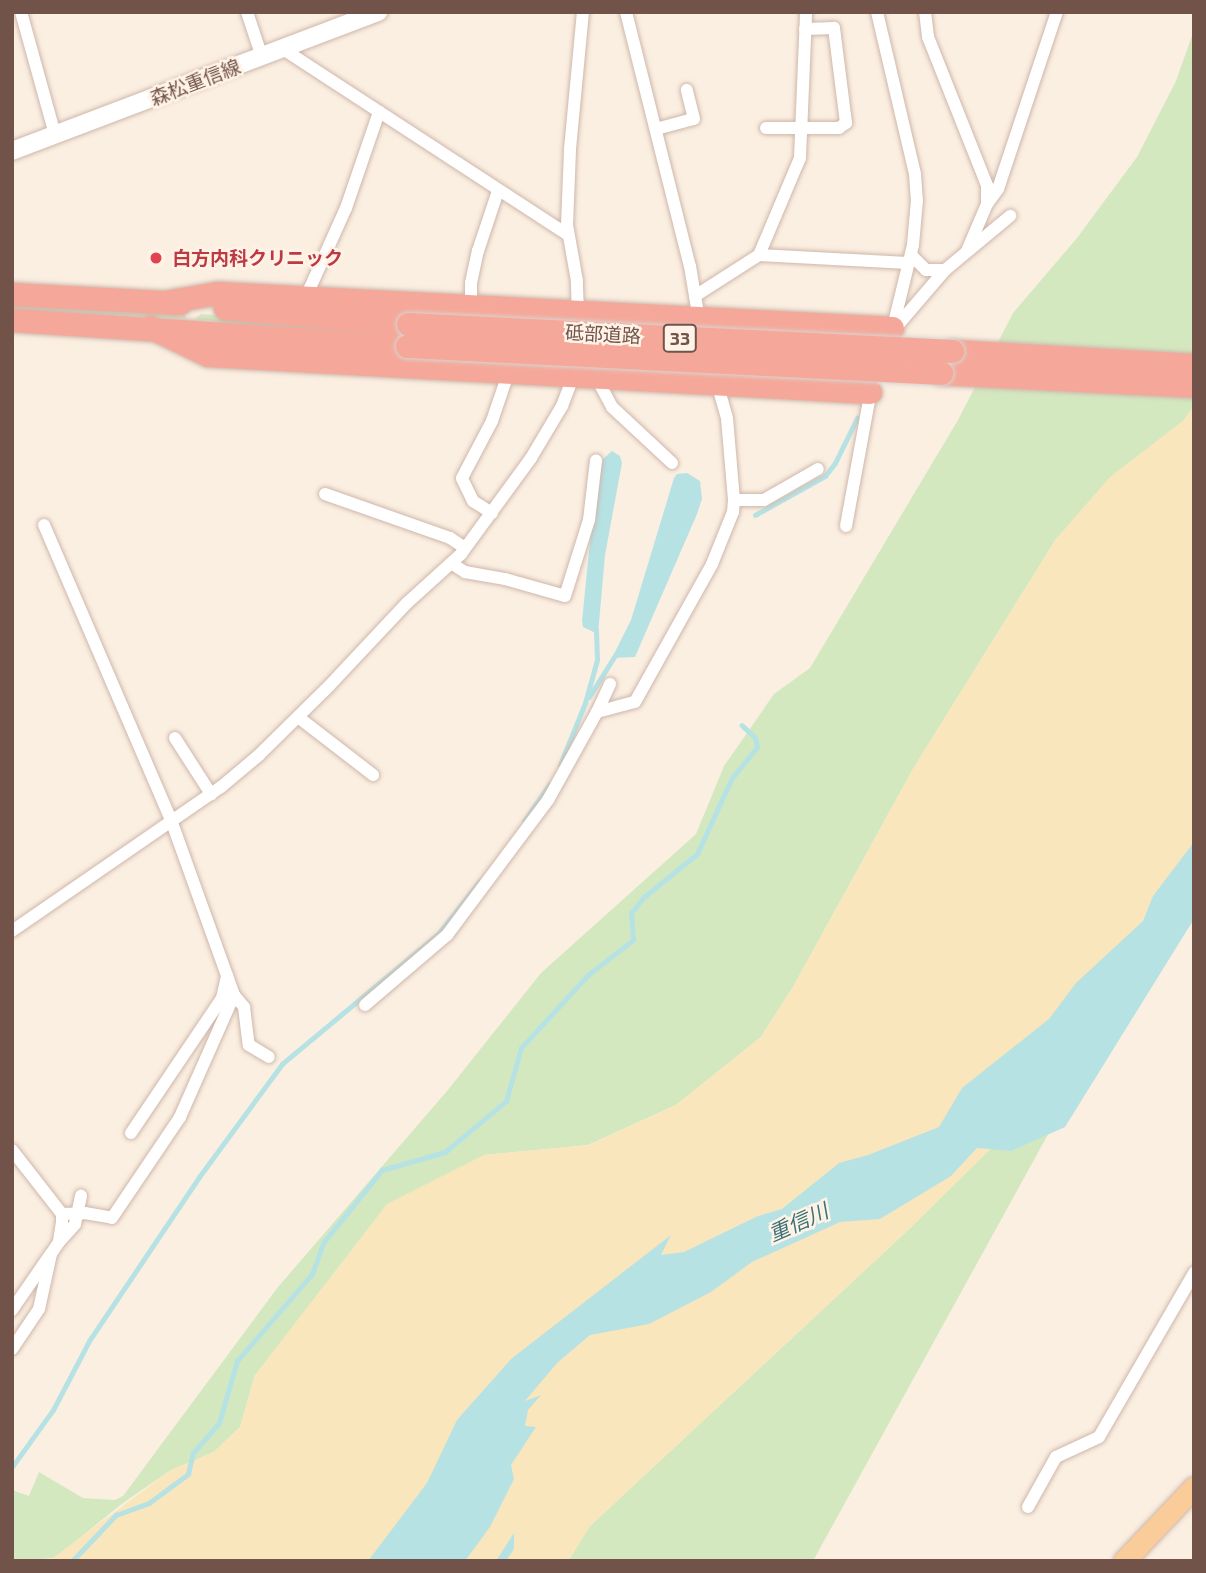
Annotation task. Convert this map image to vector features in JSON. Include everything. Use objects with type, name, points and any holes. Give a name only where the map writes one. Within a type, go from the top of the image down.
[{"type":"highway","points":[[165,302],[217,293],[578,313],[696,307],[892,328]]},
{"type":"highway","name":"砥部道路","points":[[12,294],[165,302],[332,320],[408,335],[1194,386]]},
{"type":"highway","name":"砥部道路","points":[[12,320],[1194,365]]},
{"type":"highway","points":[[150,327],[208,355],[717,381],[870,392]]},
{"type":"main road","name":"森松重信線","points":[[12,151],[378,12]]},
{"type":"main road","points":[[1124,1561],[1194,1488]]},
{"type":"street","points":[[21,12],[55,135]]},
{"type":"street","points":[[247,12],[262,57]]},
{"type":"street","points":[[583,12],[570,149],[568,235],[577,281],[585,375],[612,407],[672,463]]},
{"type":"street","points":[[597,712],[635,702],[712,564],[734,499],[727,418],[696,307],[656,129],[626,12]]},
{"type":"street","points":[[696,307],[759,255],[800,158],[806,12]]},
{"type":"street","points":[[846,526],[870,392],[892,328],[909,259],[917,200],[915,174],[877,12]]},
{"type":"street","points":[[925,12],[928,37],[987,185],[987,204]]},
{"type":"street","points":[[967,251],[987,204],[998,189],[1057,12]]},
{"type":"street","points":[[766,128],[839,128],[846,123],[834,28],[805,29]]},
{"type":"street","points":[[283,49],[568,235]]},
{"type":"street","points":[[656,129],[694,119],[687,90]]},
{"type":"street","points":[[310,297],[310,288],[346,208],[379,112]]},
{"type":"street","points":[[471,307],[471,284],[478,251],[498,191]]},
{"type":"street","points":[[892,328],[944,270],[1010,216]]},
{"type":"street","points":[[759,255],[909,259],[926,270],[944,270]]},
{"type":"street","points":[[492,513],[472,501],[462,478],[492,421],[509,371]]},
{"type":"street","points":[[12,931],[211,794],[259,755],[407,603],[465,548],[531,458],[562,406],[585,375]]},
{"type":"street","points":[[451,563],[465,572],[505,579],[565,596],[589,520],[596,460]]},
{"type":"street","points":[[734,499],[764,500],[818,469]]},
{"type":"street","points":[[325,494],[450,538],[465,548]]},
{"type":"street","points":[[44,525],[171,820],[234,995],[244,1007],[249,1045],[269,1057]]},
{"type":"street","points":[[365,1005],[447,935],[548,800],[610,684]]},
{"type":"street","points":[[298,717],[373,775]]},
{"type":"street","points":[[175,738],[211,794]]},
{"type":"street","points":[[131,1133],[222,998],[227,975]]},
{"type":"street","points":[[12,1150],[17,1166],[62,1214],[112,1218],[180,1117],[234,995]]},
{"type":"street","points":[[12,1310],[59,1242],[66,1238],[78,1214],[81,1196]]},
{"type":"street","points":[[59,1242],[62,1214]]},
{"type":"street","points":[[12,1349],[39,1309],[51,1254]]},
{"type":"street","points":[[1028,1507],[1056,1457],[1099,1437],[1194,1273]]},
{"type":"green space","points":[[1194,30],[1194,406],[1184,420],[1056,539],[913,769],[793,987],[761,1037],[676,1105],[588,1145],[484,1155],[255,1375],[240,1427],[214,1452],[171,1470],[123,1503],[55,1558],[12,1561],[12,1490],[29,1496],[39,1472],[83,1498],[115,1500],[123,1496],[278,1287],[447,1091],[541,973],[696,834],[724,766],[774,694],[810,668],[958,420],[1013,313],[1077,238],[1137,157],[1176,81]]},
{"type":"green space","points":[[13,304],[184,313],[186,318],[12,310]]},
{"type":"green space","points":[[201,314],[283,323],[278,327],[195,319]]},
{"type":"green space","points":[[1099,1042],[813,1561],[568,1561],[590,1526],[907,1231]]},
{"type":"sand","points":[[1194,406],[1194,890],[1099,1042],[907,1231],[590,1526],[568,1561],[49,1561],[171,1470],[214,1452],[240,1427],[255,1375],[387,1204],[484,1155],[589,1145],[676,1105],[761,1037],[793,987],[913,769],[1056,539],[1110,477],[1184,420]]},
{"type":"water","points":[[612,451],[620,456],[622,463],[605,555],[598,634],[583,627],[582,621],[592,522],[603,459]]},
{"type":"water","points":[[687,473],[700,481],[702,499],[697,514],[635,657],[612,658],[631,620],[674,478],[677,474]]},
{"type":"water","name":"重信川","points":[[1194,842],[1194,919],[1065,1127],[1011,1151],[977,1148],[951,1176],[880,1219],[840,1222],[752,1262],[711,1292],[649,1324],[590,1335],[557,1363],[525,1401],[541,1395],[528,1410],[525,1426],[536,1427],[511,1465],[514,1479],[490,1527],[465,1561],[368,1561],[427,1483],[457,1420],[511,1359],[671,1235],[661,1255],[684,1252],[758,1216],[782,1209],[839,1163],[868,1155],[939,1127],[962,1088],[1049,1019],[1076,983],[1143,921],[1153,896]]},
{"type":"water","points":[[514,1533],[514,1549],[506,1561],[496,1561]]},
{"type":"waterway","points":[[755,515],[825,476],[835,463],[857,418]]},
{"type":"waterway","points":[[560,765],[585,703],[597,660],[596,630]]},
{"type":"waterway","points":[[589,697],[616,654]]},
{"type":"waterway","points":[[72,1561],[116,1515],[149,1503],[188,1474],[193,1453],[219,1423],[237,1361],[312,1274],[323,1243],[382,1170],[445,1152],[506,1101],[521,1048],[588,975],[633,940],[631,913],[644,897],[697,854],[732,778],[757,747],[755,738],[742,726]]},
{"type":"waterway","points":[[524,821],[549,785]]},
{"type":"waterway","points":[[12,1467],[53,1410],[89,1341],[199,1177],[282,1064],[439,933],[479,882]]},
{"type":"place","name":"白方内科クリニック","points":[[156,258]]}]
